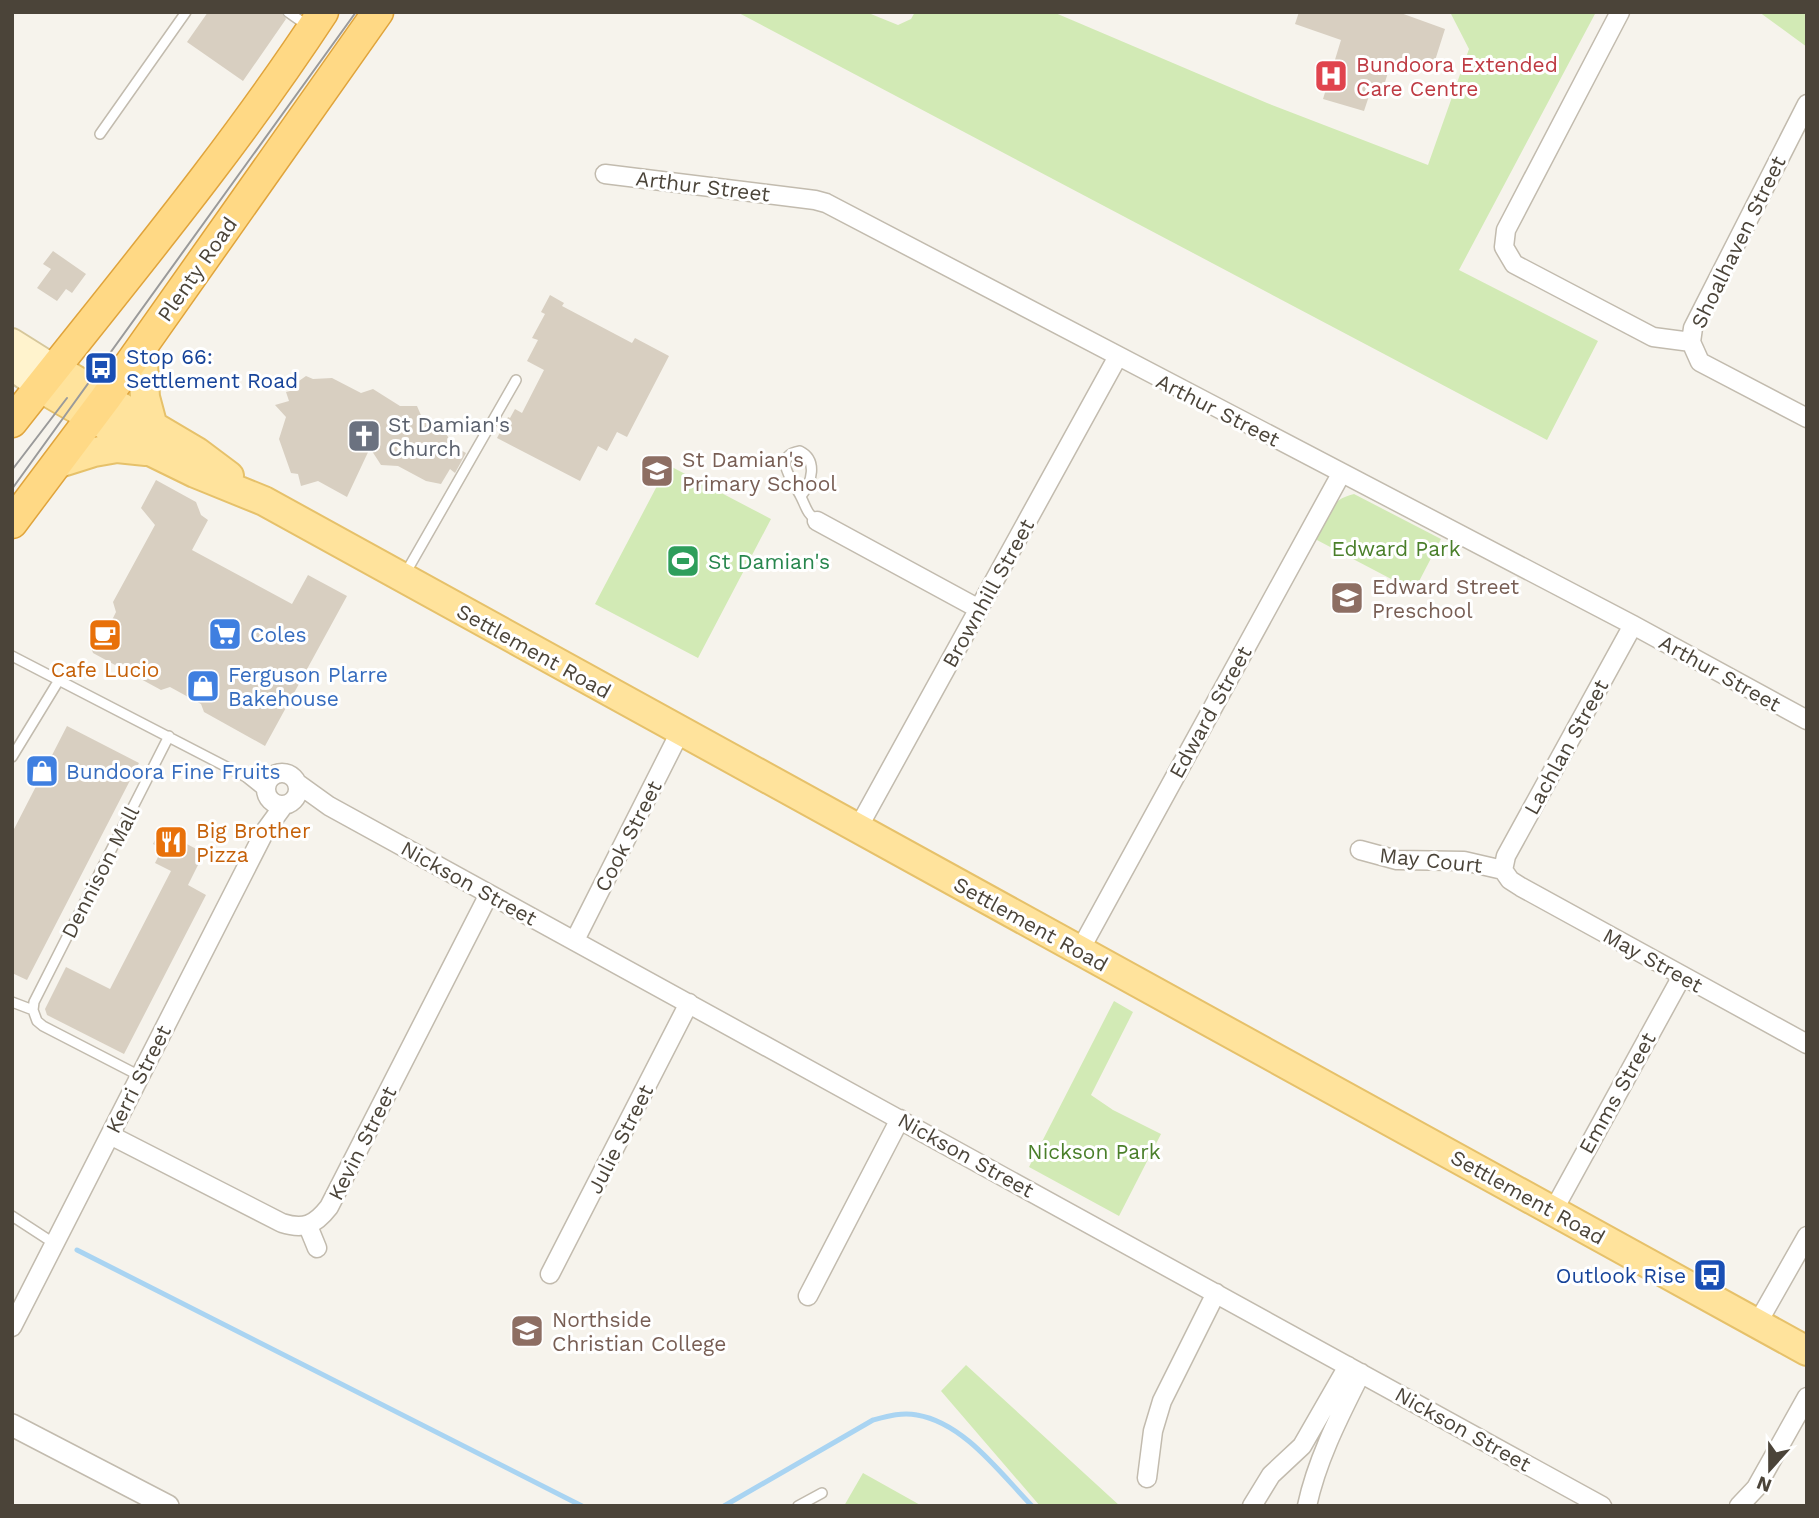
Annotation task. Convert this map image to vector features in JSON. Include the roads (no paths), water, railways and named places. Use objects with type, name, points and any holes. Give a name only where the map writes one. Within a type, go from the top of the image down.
[{"type":"highway","name":"Plenty Road","points":[[12,523],[142,347],[378,12]]},
{"type":"highway","points":[[12,422],[216,166],[308,18]]},
{"type":"main road","points":[[12,341],[47,377]]},
{"type":"main road","points":[[56,464],[152,439],[145,397],[142,347]]},
{"type":"main road","points":[[12,368],[47,377]]},
{"type":"main road","name":"Settlement Road","points":[[47,377],[152,439],[197,452],[256,497],[402,579],[1807,1351]]},
{"type":"street","points":[[1620,12],[1506,230],[1504,247],[1514,264],[1653,337],[1691,342],[1700,362],[1807,418]]},
{"type":"street","name":"Shoalhaven Street","points":[[1691,342],[1693,328],[1807,104]]},
{"type":"street","name":"Arthur Street","points":[[605,174],[814,200],[825,204],[1633,625],[1807,720]]},
{"type":"street","name":"Brownhill Street","points":[[858,828],[1117,358]]},
{"type":"street","name":"Edward Street","points":[[1080,950],[1341,474]]},
{"type":"street","points":[[817,521],[979,609]]},
{"type":"street","name":"Lachlan Street","points":[[1503,870],[1506,856],[1633,625]]},
{"type":"street","name":"Cook Street","points":[[575,940],[680,732]]},
{"type":"street","name":"Nickson Street","points":[[280,794],[329,806],[1602,1506]]},
{"type":"street","name":"Kerri Street","points":[[12,1327],[265,831],[280,794]]},
{"type":"street","name":"May Court","points":[[1360,850],[1397,860],[1464,861],[1503,870]]},
{"type":"street","name":"May Street","points":[[1503,870],[1510,880],[1521,887],[1807,1044]]},
{"type":"street","name":"Kevin Street","points":[[308,1226],[320,1220],[329,1207],[489,894]]},
{"type":"street","name":"Emms Street","points":[[1553,1211],[1682,976]]},
{"type":"street","name":"Julie Street","points":[[550,1274],[690,1003]]},
{"type":"street","points":[[807,1296],[900,1119]]},
{"type":"street","points":[[110,1135],[282,1223],[308,1226],[317,1248]]},
{"type":"street","points":[[1757,1324],[1807,1236]]},
{"type":"street","points":[[1147,1478],[1153,1432],[1162,1401],[1216,1293]]},
{"type":"street","points":[[1252,1506],[1271,1475],[1302,1446],[1355,1369]]},
{"type":"street","points":[[1307,1506],[1311,1487],[1355,1369]]},
{"type":"street","points":[[1739,1506],[1756,1488],[1807,1397]]},
{"type":"street","points":[[12,1425],[167,1506]]},
{"type":"lane","points":[[100,134],[186,12]]},
{"type":"lane","points":[[402,579],[516,380]]},
{"type":"lane","points":[[801,496],[809,482],[811,461],[809,456],[800,451],[790,454],[786,466],[791,483],[801,496],[809,515],[817,521]]},
{"type":"lane","name":"Nickson Street","points":[[12,656],[280,794]]},
{"type":"lane","points":[[12,757],[59,680]]},
{"type":"lane","name":"Dennison Mall","points":[[33,1010],[34,1002],[169,736]]},
{"type":"lane","points":[[12,1002],[33,1010],[37,1021],[43,1026],[140,1076]]},
{"type":"lane","points":[[12,1216],[55,1244]]},
{"type":"lane","points":[[798,1506],[822,1493]]},
{"type":"waterway","points":[[77,1250],[582,1506]]},
{"type":"waterway","points":[[724,1506],[873,1420],[906,1414],[934,1420],[966,1439],[1032,1506]]},
{"type":"tram line","points":[[12,489],[356,12]]},
{"type":"tram line","points":[[12,470],[67,398]]},
{"type":"place","name":"Bundoora Extended Care Centre","points":[[1331,76]]},
{"type":"place","name":"Stop 66: Settlement Road","points":[[101,368]]},
{"type":"place","name":"St Damian's Church","points":[[364,436]]},
{"type":"place","name":"St Damian's Primary School","points":[[657,471]]},
{"type":"place","name":"St Damian's","points":[[683,561]]},
{"type":"place","name":"Edward Street Preschool","points":[[1347,598]]},
{"type":"place","name":"Coles","points":[[225,634]]},
{"type":"place","name":"Cafe Lucio","points":[[105,635]]},
{"type":"place","name":"Ferguson Plarre Bakehouse","points":[[203,686]]},
{"type":"place","name":"Bundoora Fine Fruits","points":[[42,771]]},
{"type":"place","name":"Big Brother Pizza","points":[[171,842]]},
{"type":"place","name":"Outlook Rise","points":[[1710,1275]]},
{"type":"place","name":"Northside Christian College","points":[[527,1331]]},
{"type":"park label","name":"Edward Park","points":[[1396,548]]},
{"type":"park label","name":"Nickson Park","points":[[1094,1151]]}]
